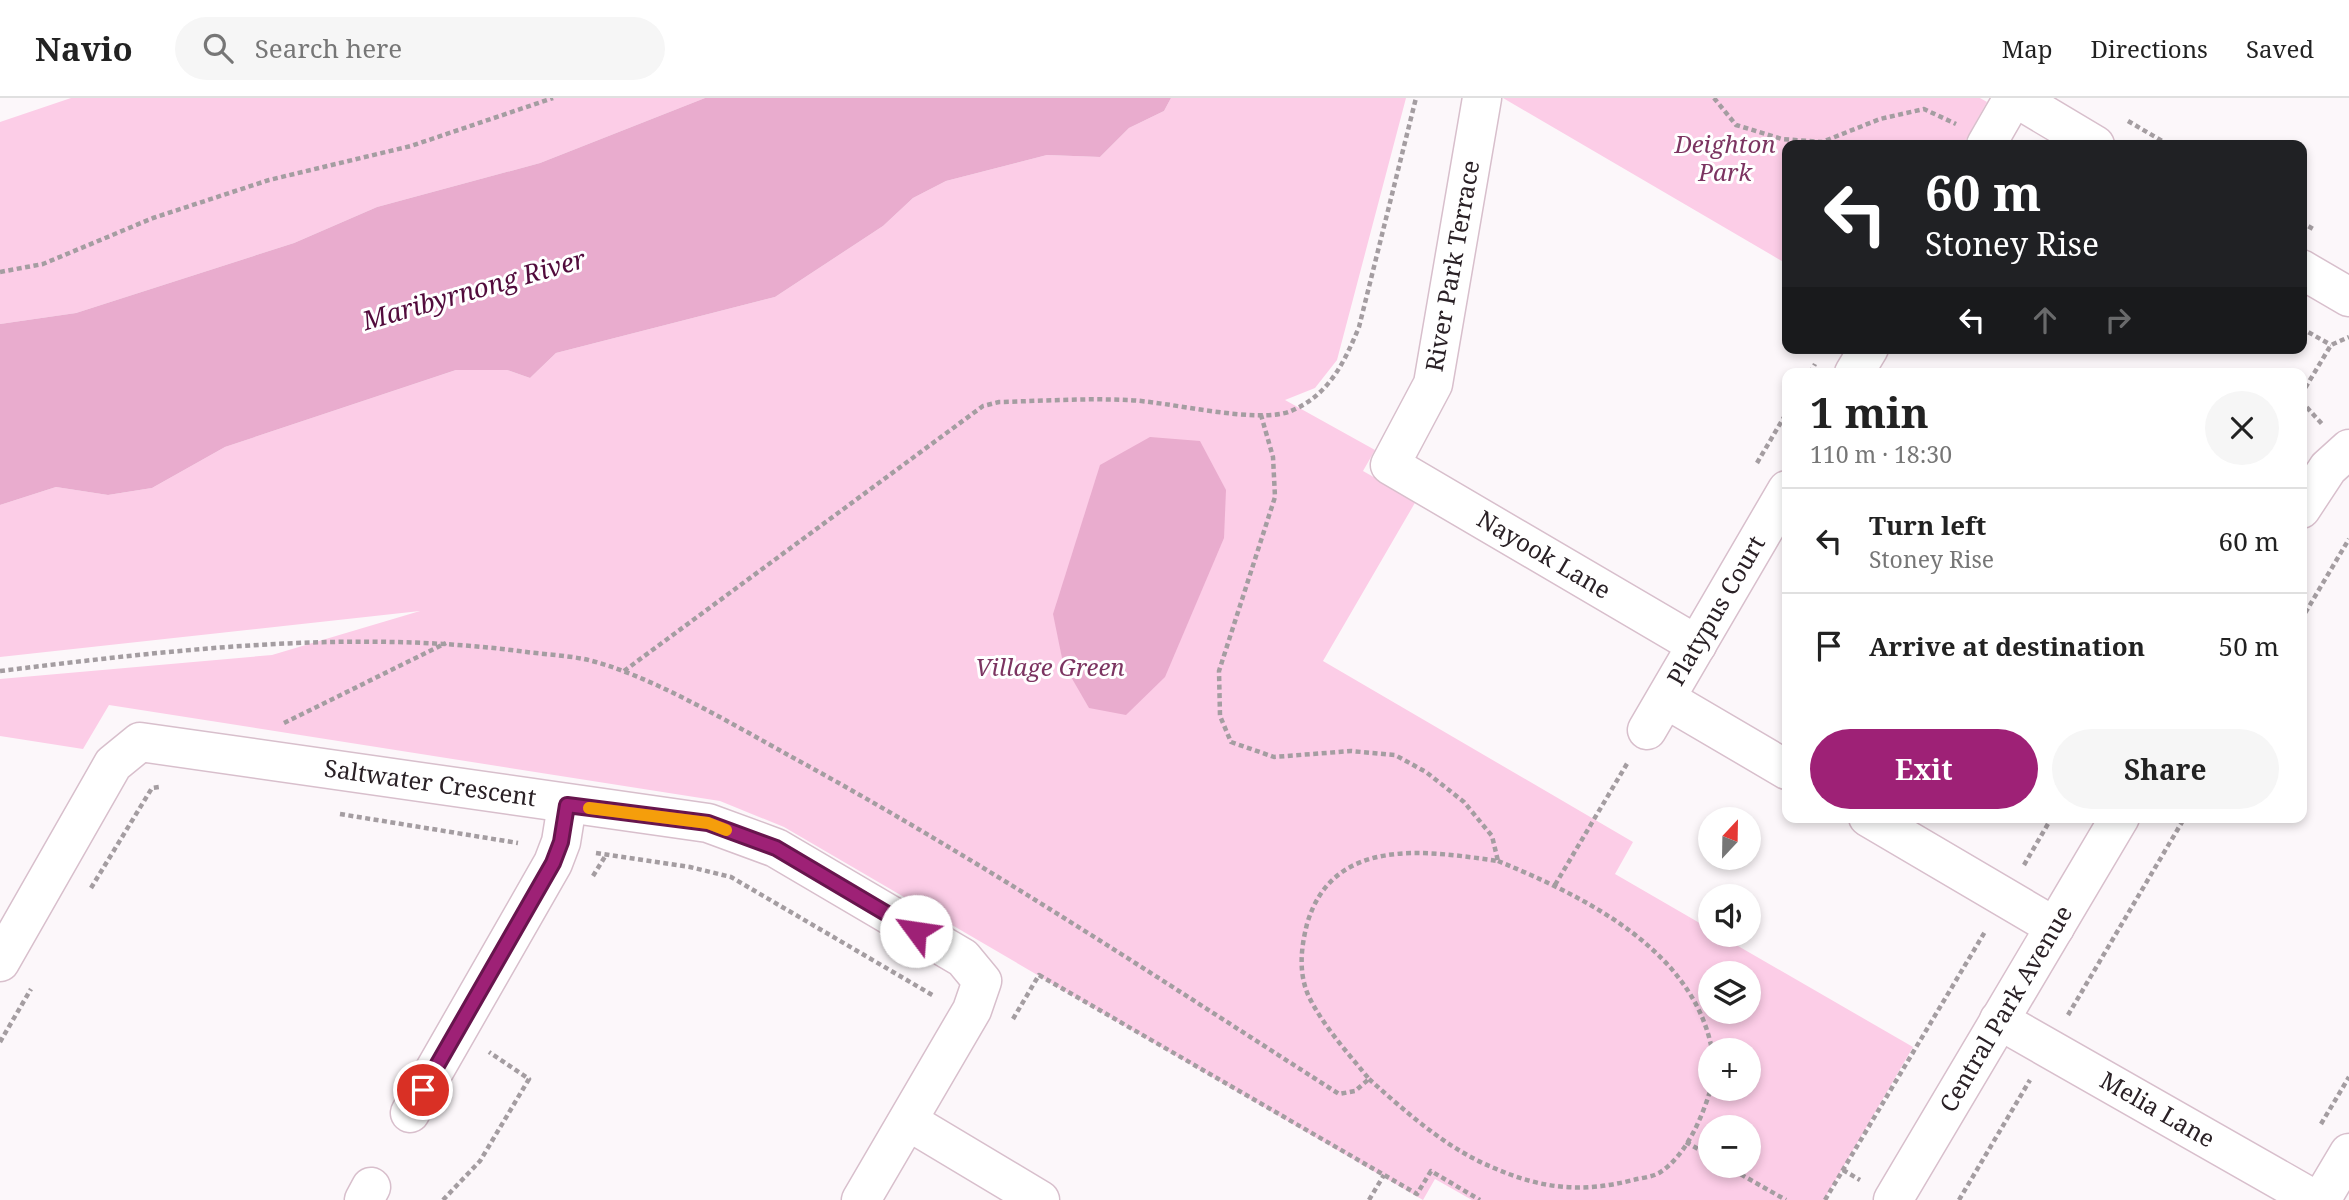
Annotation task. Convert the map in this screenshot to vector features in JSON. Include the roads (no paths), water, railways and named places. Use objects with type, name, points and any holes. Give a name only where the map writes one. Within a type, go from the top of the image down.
[{"type":"street","name":"River Park Terrace","points":[[1390,465],[1433,384],[1482,98]]},
{"type":"street","points":[[1971,135],[2014,98],[2086,140]]},
{"type":"street","points":[[2307,272],[2349,297]]},
{"type":"street","points":[[2307,500],[2328,468],[2349,449]]},
{"type":"street","name":"Nayook Lane","points":[[1390,465],[1697,645]]},
{"type":"street","name":"Platypus Court","points":[[1782,499],[1649,728],[1782,768]]},
{"type":"street","name":"Saltwater Crescent","points":[[0,962],[113,765],[140,742],[708,823],[776,848],[963,958],[982,981],[972,1010],[861,1200]]},
{"type":"street","points":[[410,1112],[553,863],[561,842],[567,805]]},
{"type":"street","points":[[1878,823],[2055,926]]},
{"type":"street","name":"Central Park Avenue","points":[[1893,1200],[2116,823]]},
{"type":"street","name":"Melia Lane","points":[[1999,1020],[2315,1200]]},
{"type":"street","points":[[908,1121],[1040,1200]]},
{"type":"street","points":[[2321,1200],[2349,1153]]},
{"type":"water","name":"Maribyrnong River","points":[[705,98],[1171,98],[1164,111],[1129,128],[1100,157],[1047,155],[946,181],[913,198],[883,226],[775,297],[556,353],[530,378],[507,370],[456,370],[225,447],[152,488],[108,495],[56,487],[0,505],[0,324],[76,313],[294,243],[377,207],[540,163]]},
{"type":"water","points":[[1150,437],[1200,441],[1226,490],[1224,538],[1165,677],[1126,715],[1089,708],[1063,663],[1053,614],[1100,465]]},
{"type":"park label","name":"Deighton Park","points":[[1725,159]]},
{"type":"park label","name":"Village Green","points":[[1050,668]]}]
